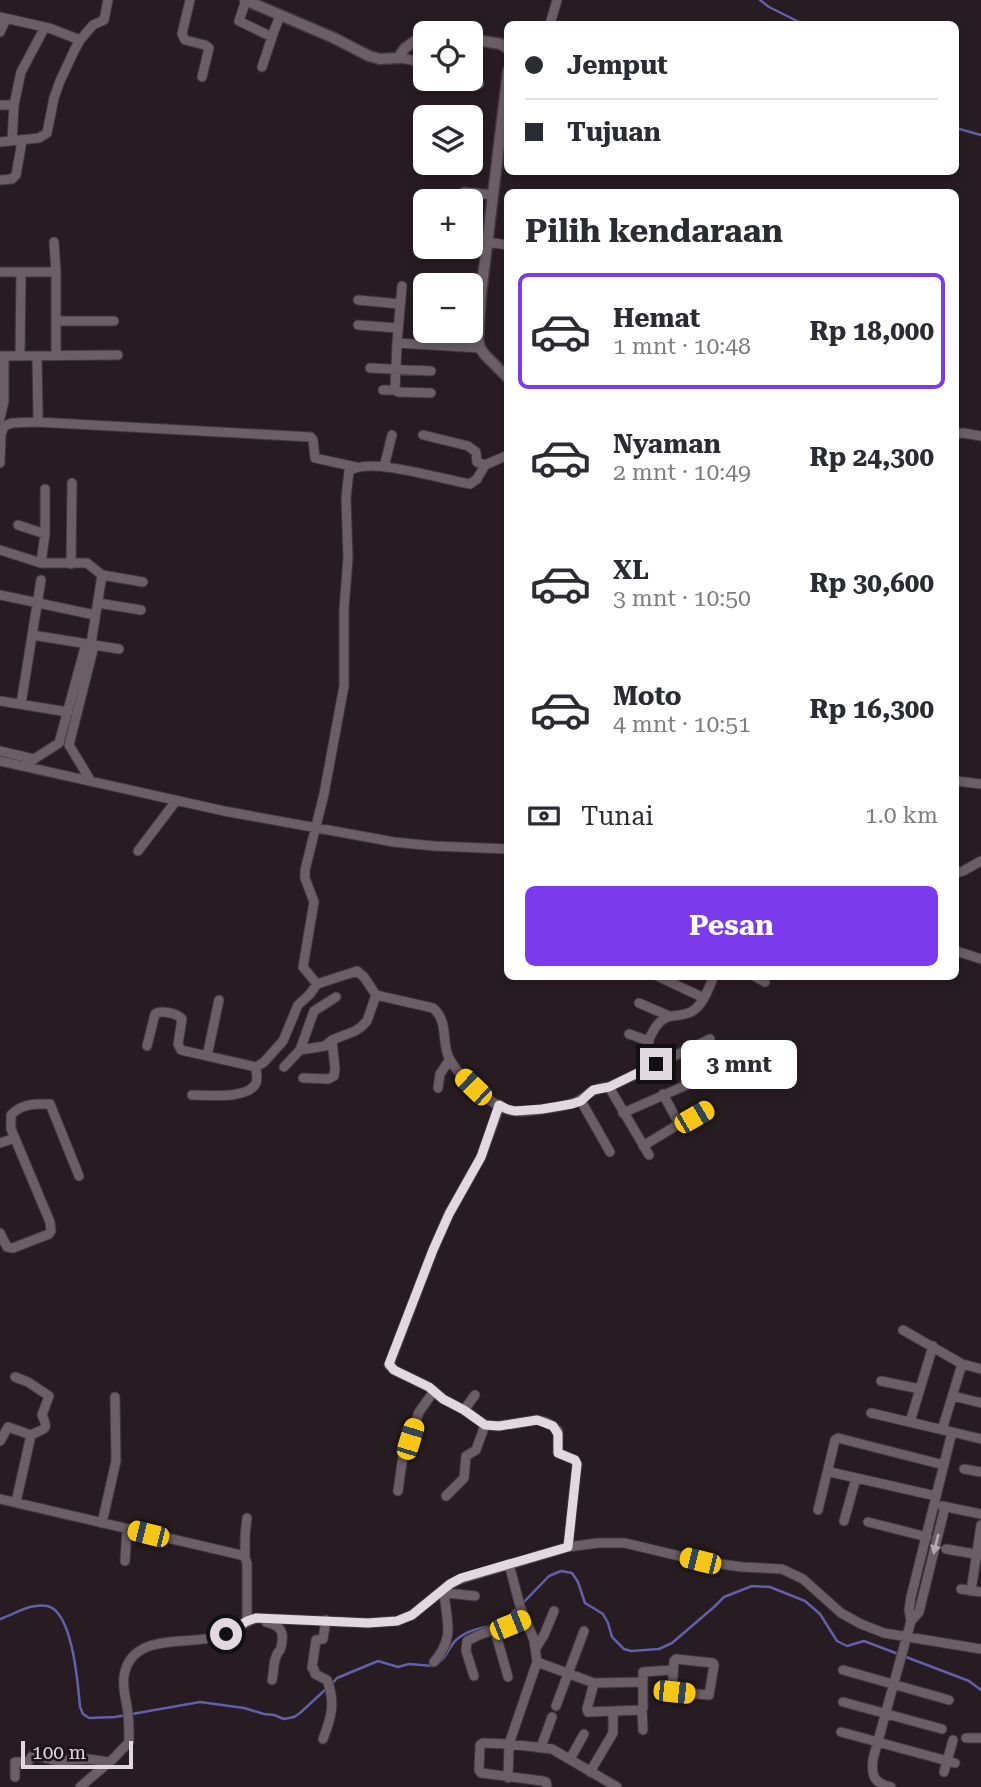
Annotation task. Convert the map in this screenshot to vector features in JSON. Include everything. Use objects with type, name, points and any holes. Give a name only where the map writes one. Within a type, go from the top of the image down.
[{"type":"street","points":[[0,142],[39,138],[47,134],[60,81],[80,40],[93,25],[104,20],[108,0]]},
{"type":"street","points":[[190,0],[182,34],[185,40],[209,47],[202,77]]},
{"type":"street","points":[[272,37],[239,21],[245,0],[369,56],[413,60]]},
{"type":"street","points":[[551,21],[556,0]]},
{"type":"street","points":[[262,67],[281,16]]},
{"type":"street","points":[[0,32],[3,18],[44,27],[80,40]]},
{"type":"street","points":[[0,180],[16,176],[14,105],[21,72],[44,27]]},
{"type":"street","points":[[483,41],[504,46]]},
{"type":"street","points":[[398,58],[413,42]]},
{"type":"street","points":[[504,104],[478,339],[480,348],[504,374]]},
{"type":"street","points":[[0,105],[14,105]]},
{"type":"street","points":[[483,194],[493,195]]},
{"type":"street","points":[[54,242],[57,272],[56,356]]},
{"type":"street","points":[[483,242],[504,244]]},
{"type":"street","points":[[0,272],[57,272]]},
{"type":"street","points":[[20,272],[20,356]]},
{"type":"street","points":[[395,390],[397,328],[402,286]]},
{"type":"street","points":[[358,300],[400,304]]},
{"type":"street","points":[[57,321],[114,321]]},
{"type":"street","points":[[358,325],[397,328]]},
{"type":"street","points":[[397,343],[480,348]]},
{"type":"street","points":[[0,418],[4,401],[2,356],[118,355]]},
{"type":"street","points":[[37,356],[38,416]]},
{"type":"street","points":[[370,368],[431,371]]},
{"type":"street","points":[[383,390],[431,393]]},
{"type":"street","points":[[0,463],[4,426],[39,422],[311,437],[314,458],[356,467],[384,467],[470,484],[477,479],[485,465],[504,457]]},
{"type":"street","points":[[959,434],[981,436]]},
{"type":"street","points":[[384,467],[392,435]]},
{"type":"street","points":[[423,435],[468,446],[475,452],[476,461],[485,465]]},
{"type":"street","points":[[317,984],[303,967],[314,908],[313,895],[305,874],[344,686],[344,609],[348,558],[346,486],[349,471],[356,467]]},
{"type":"street","points":[[71,564],[72,483]]},
{"type":"street","points":[[41,563],[45,534],[45,489]]},
{"type":"street","points":[[18,525],[45,534]]},
{"type":"street","points":[[0,550],[41,563],[87,564],[97,571],[143,582]]},
{"type":"street","points":[[89,778],[69,745],[93,650],[91,644],[98,603],[97,571]]},
{"type":"street","points":[[21,704],[41,580]]},
{"type":"street","points":[[0,595],[95,615]]},
{"type":"street","points":[[98,603],[141,610]]},
{"type":"street","points":[[32,635],[119,649]]},
{"type":"street","points":[[27,767],[34,759],[59,743],[84,652],[91,644]]},
{"type":"street","points":[[0,701],[68,712]]},
{"type":"street","points":[[59,743],[69,745]]},
{"type":"street","points":[[0,751],[34,759]]},
{"type":"street","points":[[0,761],[176,801],[316,828],[416,845],[504,849]]},
{"type":"street","points":[[959,781],[981,784]]},
{"type":"street","points":[[138,850],[176,801]]},
{"type":"street","points":[[959,872],[981,861]]},
{"type":"street","points":[[959,952],[981,959]]},
{"type":"street","points":[[256,1067],[283,1041],[298,1005],[317,984],[356,971],[366,979],[376,995],[437,1011],[443,1021],[445,1045],[450,1059],[461,1076],[499,1105],[515,1111],[581,1101],[593,1090],[609,1087],[710,1040]]},
{"type":"street","points":[[666,980],[704,998]]},
{"type":"street","points":[[656,1064],[648,1046],[659,1022],[669,1016],[691,1013],[697,1009],[712,980]]},
{"type":"street","points":[[761,980],[765,982]]},
{"type":"street","points":[[300,1050],[325,1046],[332,1040],[355,1031],[367,1021],[376,995]]},
{"type":"street","points":[[284,1067],[300,1050],[314,1011],[336,997]]},
{"type":"street","points":[[207,1056],[219,1000]]},
{"type":"street","points":[[639,1003],[669,1016]]},
{"type":"street","points":[[147,1046],[155,1014],[162,1012],[179,1015],[182,1018],[179,1049],[256,1067]]},
{"type":"street","points":[[629,1034],[649,1041]]},
{"type":"street","points":[[303,1078],[328,1079],[334,1076],[332,1040]]},
{"type":"street","points":[[438,1088],[440,1074],[450,1059]]},
{"type":"street","points":[[192,1094],[236,1095],[244,1092],[255,1086],[256,1067]]},
{"type":"street","points":[[623,1113],[689,1084]]},
{"type":"street","points":[[609,1087],[646,1151],[679,1124],[708,1109]]},
{"type":"street","points":[[663,1094],[679,1124]]},
{"type":"street","points":[[581,1101],[610,1152]]},
{"type":"street","points":[[0,1234],[7,1247],[13,1248],[51,1231],[50,1222],[10,1121],[16,1109],[31,1104],[50,1104],[79,1176]]},
{"type":"street","points":[[499,1105],[481,1157],[449,1214],[389,1362],[394,1370],[426,1385],[451,1405],[464,1410],[485,1425],[499,1426],[537,1420],[556,1429],[558,1453],[575,1460],[577,1464],[568,1547]]},
{"type":"street","points":[[0,1143],[15,1138]]},
{"type":"street","points":[[903,1330],[962,1364],[981,1369]]},
{"type":"street","points":[[910,1422],[933,1346]]},
{"type":"street","points":[[891,1787],[878,1785],[872,1765],[911,1621],[910,1605],[944,1465],[953,1396],[962,1364]]},
{"type":"street","points":[[0,1441],[8,1427],[31,1435],[45,1428],[42,1415],[48,1395],[28,1381],[15,1377]]},
{"type":"street","points":[[881,1381],[920,1389]]},
{"type":"street","points":[[398,1491],[404,1448],[409,1442],[419,1412],[434,1391]]},
{"type":"street","points":[[464,1410],[475,1395]]},
{"type":"street","points":[[953,1396],[981,1404]]},
{"type":"street","points":[[102,1523],[116,1461],[114,1397]]},
{"type":"street","points":[[871,1413],[981,1439]]},
{"type":"street","points":[[446,1496],[464,1478],[466,1456],[476,1450],[485,1425]]},
{"type":"street","points":[[16,1502],[31,1435]]},
{"type":"street","points":[[818,1510],[837,1438],[944,1465]]},
{"type":"street","points":[[828,1469],[830,1472],[935,1500],[945,1507],[981,1514]]},
{"type":"street","points":[[964,1469],[981,1472]]},
{"type":"street","points":[[844,1521],[856,1478]]},
{"type":"street","points":[[0,1499],[245,1557]]},
{"type":"street","points":[[911,1621],[919,1612],[945,1507]]},
{"type":"street","points":[[247,1518],[247,1621]]},
{"type":"street","points":[[869,1522],[927,1537]]},
{"type":"street","points":[[961,1589],[976,1592],[981,1525]]},
{"type":"street","points":[[125,1561],[127,1529]]},
{"type":"street","points":[[80,1787],[127,1746],[128,1713],[124,1674],[136,1652],[141,1649],[219,1637],[247,1621],[263,1618],[368,1623],[397,1621],[412,1615],[461,1578],[568,1547],[598,1542],[625,1543],[700,1561],[782,1569],[803,1579],[841,1613],[861,1624],[884,1633],[981,1648]]},
{"type":"street","points":[[946,1549],[979,1554]]},
{"type":"street","points":[[508,1778],[509,1744],[537,1661],[536,1648],[509,1564]]},
{"type":"street","points":[[917,1577],[927,1580]]},
{"type":"street","points":[[440,1594],[475,1596]]},
{"type":"street","points":[[434,1662],[443,1651],[449,1631],[440,1594]]},
{"type":"street","points":[[536,1648],[554,1611]]},
{"type":"street","points":[[263,1618],[266,1622],[279,1626],[282,1632],[281,1648],[276,1656],[272,1680]]},
{"type":"street","points":[[474,1676],[466,1644],[471,1639],[525,1619]]},
{"type":"street","points":[[323,1739],[333,1713],[331,1690],[327,1681],[315,1674],[312,1668],[316,1640],[323,1639],[326,1620]]},
{"type":"street","points":[[495,1631],[508,1677]]},
{"type":"street","points":[[556,1706],[584,1632]]},
{"type":"street","points":[[676,1659],[713,1662],[709,1695],[674,1692],[672,1670],[676,1659]]},
{"type":"street","points":[[537,1661],[594,1683],[642,1682]]},
{"type":"street","points":[[643,1730],[642,1673],[672,1670]]},
{"type":"street","points":[[843,1670],[949,1700]]},
{"type":"street","points":[[594,1683],[588,1712],[642,1710]]},
{"type":"street","points":[[842,1702],[942,1728]]},
{"type":"street","points":[[590,1772],[613,1733],[613,1712]]},
{"type":"street","points":[[541,1747],[552,1717]]},
{"type":"street","points":[[841,1732],[951,1762]]},
{"type":"street","points":[[570,1759],[584,1734]]},
{"type":"street","points":[[966,1738],[981,1738]]},
{"type":"street","points":[[944,1772],[951,1762],[953,1740]]},
{"type":"street","points":[[547,1787],[543,1781],[480,1773],[480,1746],[483,1743],[509,1744],[552,1749],[617,1787]]},
{"type":"street","points":[[15,1777],[15,1762],[28,1762],[33,1756],[57,1761],[88,1759],[109,1762]]},
{"type":"waterway","points":[[760,0],[797,21]]},
{"type":"waterway","points":[[959,129],[981,135]]},
{"type":"waterway","points":[[522,1604],[549,1576],[561,1571],[572,1573],[585,1603],[603,1614],[612,1637],[624,1649],[631,1651],[659,1649],[672,1643],[724,1597],[752,1586],[770,1587],[805,1601],[820,1614],[837,1641],[847,1646],[864,1641],[969,1681],[981,1690]]},
{"type":"waterway","points":[[0,1619],[40,1605],[56,1611],[68,1635],[80,1707],[83,1714],[89,1718],[115,1717],[200,1702],[244,1708],[284,1719],[300,1713],[326,1689]]},
{"type":"waterway","points":[[502,1623],[517,1608]]},
{"type":"waterway","points":[[331,1685],[337,1678],[378,1661],[398,1667],[409,1664],[433,1666],[443,1659],[460,1637],[476,1629],[493,1626]]},
{"type":"route","points":[[226,1634],[256,1618],[368,1623],[397,1621],[412,1615],[461,1578],[568,1547],[577,1464],[575,1460],[558,1453],[558,1432],[553,1426],[542,1420],[499,1426],[485,1425],[464,1410],[451,1405],[429,1387],[390,1368],[389,1364],[433,1250],[449,1214],[481,1157],[499,1105],[515,1111],[572,1104],[581,1101],[593,1090],[609,1087],[656,1064]]}]
